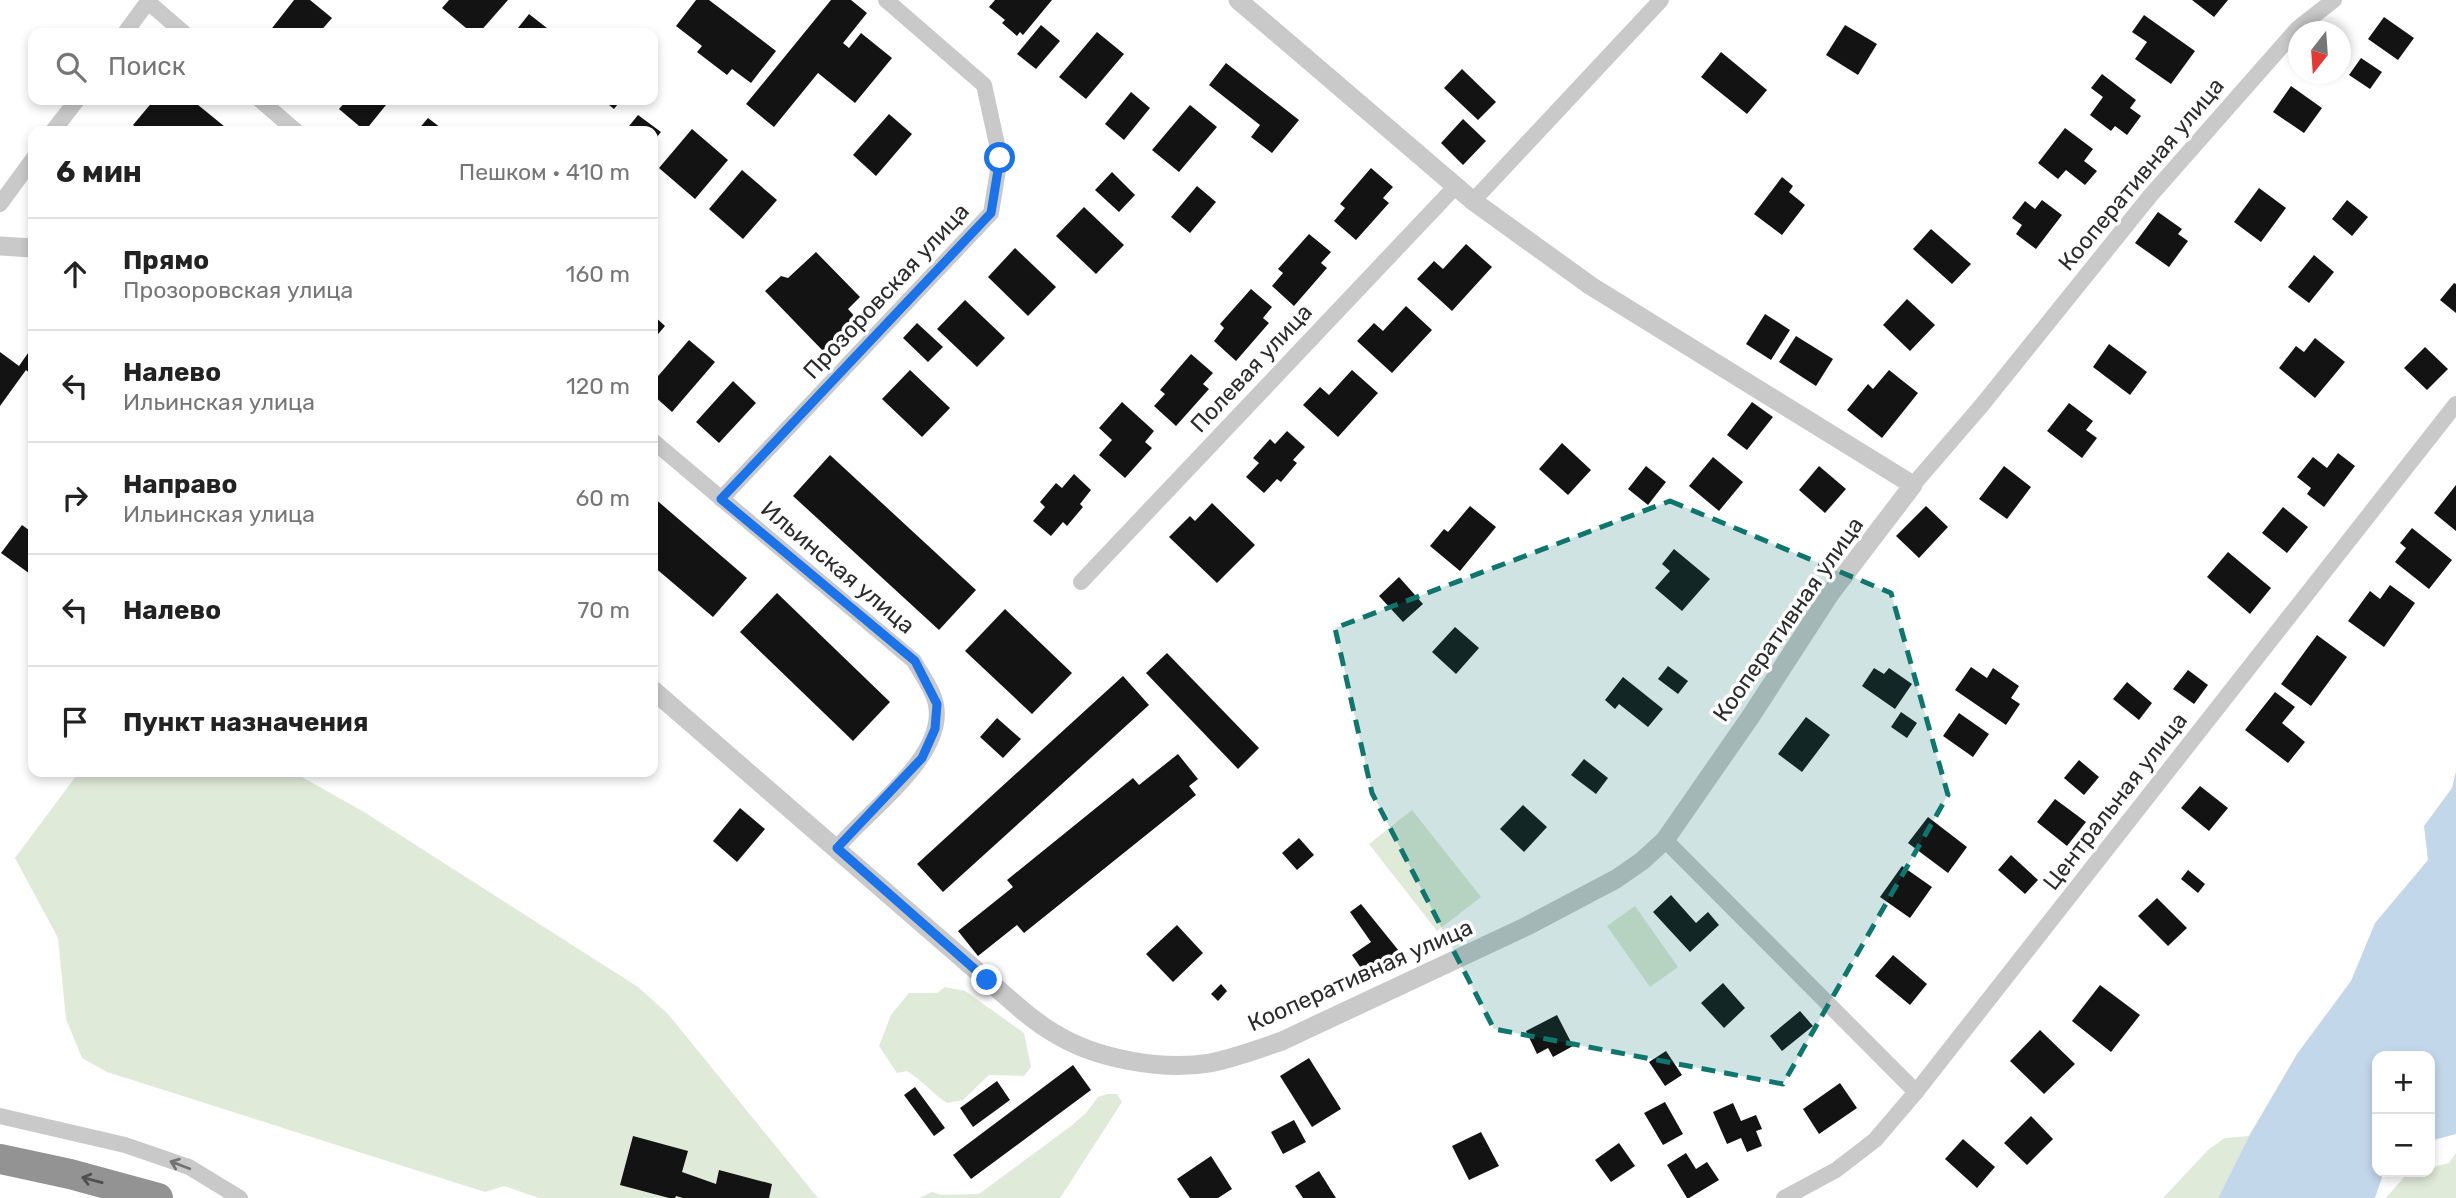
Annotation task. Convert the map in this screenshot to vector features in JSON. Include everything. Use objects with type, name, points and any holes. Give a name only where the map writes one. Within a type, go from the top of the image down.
[{"type":"highway","points":[[0,1159],[70,1174],[158,1198]]},
{"type":"street","name":"Прозоровская улица","points":[[721,499],[991,213],[1000,158],[984,85],[886,0]]},
{"type":"street","points":[[1238,0],[1455,187],[1591,286],[1913,485]]},
{"type":"street","points":[[1473,201],[1661,0]]},
{"type":"street","name":"Кооперативная улица","points":[[658,694],[1023,1011],[1055,1035],[1086,1048],[1147,1065],[1209,1063],[1282,1041],[1588,896],[1631,870],[1665,840],[1751,716],[1830,594],[1913,485],[1991,394],[2150,196],[2298,28],[2334,0]]},
{"type":"street","points":[[129,28],[148,1],[178,28]]},
{"type":"street","points":[[57,126],[73,105]]},
{"type":"street","points":[[266,105],[290,126]]},
{"type":"street","points":[[0,204],[28,166]]},
{"type":"street","name":"Полевая улица","points":[[1081,582],[1455,187]]},
{"type":"street","points":[[0,246],[28,248]]},
{"type":"street","name":"Центральная улица","points":[[1784,1198],[1836,1170],[1875,1140],[1916,1092],[2456,404]]},
{"type":"street","name":"Ильинская улица","points":[[658,445],[915,661],[937,704],[935,729],[922,758],[837,848]]},
{"type":"street","points":[[1665,840],[1916,1092]]},
{"type":"street","points":[[0,1116],[125,1145],[189,1167],[240,1198]]},
{"type":"highlighted area","points":[[1670,501],[1891,593],[1948,795],[1783,1084],[1494,1029],[1372,793],[1335,628]]},
{"type":"green space","points":[[75,777],[302,777],[364,812],[638,987],[668,1014],[818,1198],[539,1198],[504,1186],[485,1192],[107,1072],[82,1058],[66,1019],[58,938],[15,858]]},
{"type":"green space","points":[[1412,810],[1481,897],[1437,931],[1369,844]]},
{"type":"green space","points":[[1635,906],[1678,967],[1650,987],[1607,926]]},
{"type":"green space","points":[[945,987],[965,991],[1024,1033],[1031,1067],[1024,1076],[989,1075],[963,1100],[947,1103],[907,1071],[897,1073],[879,1046],[891,1015],[909,993],[937,993]]},
{"type":"green space","points":[[1117,1094],[1122,1102],[1060,1198],[919,1198],[932,1192],[942,1195],[979,1194],[1071,1126],[1086,1113],[1098,1097]]},
{"type":"green space","points":[[2249,1136],[2218,1198],[2163,1198],[2209,1149],[2225,1138]]},
{"type":"green space","points":[[2456,1153],[2456,1198],[2386,1198],[2404,1177],[2435,1177],[2435,1167],[2449,1163]]},
{"type":"water","points":[[2456,771],[2456,1134],[2435,1140],[2435,1051],[2372,1051],[2372,1177],[2382,1177],[2375,1198],[2218,1198],[2249,1136],[2297,1054],[2351,981],[2375,923],[2428,860],[2424,826],[2452,788]]},
{"type":"building","points":[[294,0],[310,0],[332,18],[323,28],[272,28]]},
{"type":"building","points":[[449,0],[508,0],[483,28],[466,28],[442,8]]},
{"type":"building","points":[[696,0],[709,0],[776,51],[751,83],[732,69],[727,75],[697,52],[702,46],[676,26]]},
{"type":"building","points":[[831,0],[851,0],[867,13],[843,43],[849,48],[861,33],[892,58],[855,103],[818,73],[774,127],[746,104]]},
{"type":"building","points":[[995,0],[1052,0],[1023,35],[1020,32],[1017,36],[1002,23],[1005,20],[989,7]]},
{"type":"building","points":[[2192,0],[2228,0],[2214,17]]},
{"type":"building","points":[[529,14],[547,28],[518,28]]},
{"type":"building","points":[[2144,15],[2195,51],[2171,84],[2135,59],[2147,42],[2132,32]]},
{"type":"building","points":[[2384,17],[2414,38],[2398,60],[2368,39]]},
{"type":"building","points":[[1041,25],[1060,41],[1036,69],[1017,54]]},
{"type":"building","points":[[1845,25],[1877,44],[1858,75],[1826,55]]},
{"type":"building","points":[[1097,32],[1124,54],[1086,99],[1059,77]]},
{"type":"building","points":[[1721,52],[1767,90],[1747,114],[1701,77]]},
{"type":"building","points":[[2361,58],[2382,72],[2370,89],[2351,76]]},
{"type":"building","points":[[1226,63],[1299,120],[1272,153],[1251,137],[1260,125],[1209,85]]},
{"type":"building","points":[[1462,69],[1496,102],[1478,120],[1444,88]]},
{"type":"building","points":[[2102,74],[2136,100],[2130,108],[2141,116],[2127,135],[2115,126],[2111,131],[2090,115],[2103,97],[2091,88]]},
{"type":"building","points":[[2291,86],[2322,108],[2304,133],[2273,112]]},
{"type":"building","points":[[1131,92],[1150,108],[1124,140],[1105,124]]},
{"type":"building","points":[[150,105],[198,105],[224,126],[134,126]]},
{"type":"building","points":[[343,105],[386,105],[369,126],[359,126],[339,109]]},
{"type":"building","points":[[1190,105],[1217,127],[1179,172],[1152,150]]},
{"type":"building","points":[[889,114],[912,134],[876,176],[853,155]]},
{"type":"building","points":[[638,115],[653,126],[629,126]]},
{"type":"building","points":[[428,118],[438,126],[421,126]]},
{"type":"building","points":[[1463,119],[1486,141],[1463,165],[1441,143]]},
{"type":"building","points":[[2065,128],[2093,149],[2084,161],[2097,171],[2085,185],[2066,170],[2058,179],[2038,163]]},
{"type":"building","points":[[692,129],[728,160],[695,199],[659,168]]},
{"type":"building","points":[[1371,168],[1393,187],[1383,198],[1389,203],[1356,240],[1334,221],[1345,208],[1340,204]]},
{"type":"building","points":[[742,170],[777,200],[743,239],[709,209]]},
{"type":"building","points":[[1112,172],[1135,195],[1119,212],[1095,190]]},
{"type":"building","points":[[1782,177],[1793,186],[1789,192],[1805,205],[1782,235],[1754,214]]},
{"type":"building","points":[[1197,186],[1216,202],[1190,233],[1171,217]]},
{"type":"building","points":[[2259,188],[2286,208],[2261,242],[2234,222]]},
{"type":"building","points":[[2042,200],[2062,215],[2036,249],[2016,234],[2022,225],[2012,218],[2025,201],[2035,209]]},
{"type":"building","points":[[2347,200],[2368,217],[2352,236],[2332,219]]},
{"type":"building","points":[[1084,207],[1124,245],[1096,274],[1056,236]]},
{"type":"building","points":[[2158,212],[2182,229],[2178,234],[2188,241],[2169,267],[2135,243]]},
{"type":"building","points":[[1931,229],[1971,264],[1952,284],[1913,249]]},
{"type":"building","points":[[1309,234],[1331,252],[1321,263],[1327,268],[1294,306],[1272,286],[1283,273],[1278,269]]},
{"type":"building","points":[[1466,244],[1492,267],[1452,311],[1417,279],[1434,261],[1443,269]]},
{"type":"building","points":[[1015,248],[1056,287],[1028,316],[988,277]]},
{"type":"building","points":[[816,252],[860,297],[848,309],[858,320],[825,353],[765,291],[781,276],[788,278]]},
{"type":"building","points":[[2314,255],[2334,272],[2309,303],[2288,287]]},
{"type":"building","points":[[2454,283],[2456,284],[2456,313],[2440,300]]},
{"type":"building","points":[[1251,289],[1272,307],[1263,318],[1269,323],[1236,361],[1214,341],[1224,328],[1220,324]]},
{"type":"building","points":[[1907,299],[1935,325],[1910,351],[1883,325]]},
{"type":"building","points":[[965,300],[1005,338],[977,367],[937,329]]},
{"type":"building","points":[[1406,306],[1432,330],[1392,373],[1357,341],[1374,323],[1383,331]]},
{"type":"building","points":[[1765,314],[1790,330],[1771,360],[1746,344]]},
{"type":"building","points":[[658,320],[665,326],[658,334]]},
{"type":"building","points":[[917,323],[943,347],[928,362],[903,338]]},
{"type":"building","points":[[1796,336],[1833,359],[1816,386],[1779,362]]},
{"type":"building","points":[[2315,338],[2345,362],[2315,398],[2279,368],[2296,346],[2304,352]]},
{"type":"building","points":[[689,340],[715,362],[672,412],[658,399],[658,376]]},
{"type":"building","points":[[2109,344],[2147,372],[2130,395],[2093,367]]},
{"type":"building","points":[[2425,347],[2448,369],[2427,390],[2404,368]]},
{"type":"building","points":[[0,352],[19,366],[28,353],[28,372],[26,370],[0,406]]},
{"type":"building","points":[[1191,354],[1213,373],[1203,384],[1209,389],[1176,426],[1154,406],[1165,394],[1160,390]]},
{"type":"building","points":[[910,370],[950,408],[922,437],[882,399]]},
{"type":"building","points":[[1352,370],[1378,393],[1338,437],[1303,405],[1320,387],[1329,395]]},
{"type":"building","points":[[1889,370],[1918,393],[1882,438],[1847,410],[1868,384],[1873,389]]},
{"type":"building","points":[[733,381],[756,403],[719,443],[696,422]]},
{"type":"building","points":[[1122,402],[1154,431],[1145,442],[1152,448],[1125,478],[1099,455],[1112,440],[1099,428]]},
{"type":"building","points":[[1752,402],[1773,417],[1747,450],[1727,435]]},
{"type":"building","points":[[2069,403],[2093,421],[2086,430],[2097,438],[2082,458],[2047,431]]},
{"type":"building","points":[[1287,431],[1305,447],[1293,460],[1297,463],[1281,482],[1277,479],[1264,493],[1246,477],[1259,463],[1253,458],[1270,439],[1275,444]]},
{"type":"building","points":[[1562,443],[1591,470],[1568,495],[1539,469]]},
{"type":"building","points":[[2338,453],[2355,466],[2324,507],[2307,494],[2311,488],[2297,477],[2313,457],[2327,468]]},
{"type":"building","points":[[830,455],[976,590],[939,630],[793,496]]},
{"type":"building","points":[[1713,457],[1743,482],[1719,511],[1689,486]]},
{"type":"building","points":[[1646,466],[1666,482],[1648,505],[1628,489]]},
{"type":"building","points":[[1819,466],[1846,489],[1825,513],[1799,490]]},
{"type":"building","points":[[2004,466],[2031,487],[2007,519],[1979,499]]},
{"type":"building","points":[[1074,474],[1091,490],[1080,504],[1083,507],[1067,526],[1063,522],[1051,536],[1033,521],[1045,507],[1040,502],[1056,483],[1062,488]]},
{"type":"building","points":[[2456,485],[2456,531],[2434,513]]},
{"type":"building","points":[[658,501],[747,578],[713,617],[658,570]]},
{"type":"building","points":[[1212,503],[1255,545],[1217,583],[1169,537],[1190,516],[1195,521]]},
{"type":"building","points":[[1470,506],[1496,527],[1460,571],[1430,546],[1444,529],[1448,532]]},
{"type":"building","points":[[1926,506],[1948,527],[1919,558],[1896,536]]},
{"type":"building","points":[[2283,507],[2308,527],[2287,553],[2262,533]]},
{"type":"building","points":[[22,525],[28,529],[28,572],[1,553]]},
{"type":"building","points":[[2412,528],[2452,560],[2429,589],[2395,562],[2406,548],[2400,543]]},
{"type":"building","points":[[1674,549],[1710,579],[1682,611],[1655,588],[1670,571],[1662,564]]},
{"type":"building","points":[[2228,552],[2271,588],[2250,614],[2207,577]]},
{"type":"building","points":[[1399,577],[1423,604],[1403,622],[1379,596]]},
{"type":"building","points":[[2390,585],[2415,603],[2384,647],[2348,621],[2370,591],[2380,599]]},
{"type":"building","points":[[777,593],[890,702],[853,741],[740,632]]},
{"type":"building","points":[[1005,609],[1072,673],[1032,714],[965,651]]},
{"type":"building","points":[[1455,627],[1479,648],[1456,674],[1432,652]]},
{"type":"building","points":[[2317,635],[2347,657],[2311,706],[2281,684]]},
{"type":"building","points":[[1167,653],[1259,748],[1238,769],[1146,673]]},
{"type":"building","points":[[1668,666],[1688,681],[1678,694],[1658,679]]},
{"type":"building","points":[[1971,667],[1987,678],[1993,668],[2019,686],[2011,698],[2020,704],[2006,725],[1955,690]]},
{"type":"building","points":[[1874,668],[1884,674],[1889,668],[1912,684],[1895,709],[1862,686]]},
{"type":"building","points":[[2188,670],[2208,685],[2194,704],[2173,689]]},
{"type":"building","points":[[1123,676],[1149,705],[943,892],[917,864]]},
{"type":"building","points":[[1623,677],[1663,709],[1648,727],[1619,704],[1615,709],[1605,700]]},
{"type":"building","points":[[2127,682],[2152,703],[2139,720],[2113,699]]},
{"type":"building","points":[[2275,692],[2295,707],[2282,723],[2305,742],[2288,763],[2245,730]]},
{"type":"building","points":[[1901,712],[1917,723],[1907,738],[1891,727]]},
{"type":"building","points":[[1959,713],[1989,734],[1973,757],[1943,736]]},
{"type":"building","points":[[1806,717],[1830,735],[1802,772],[1778,754]]},
{"type":"building","points":[[997,718],[1021,739],[1003,758],[980,737]]},
{"type":"building","points":[[1178,754],[1198,779],[1189,786],[1196,795],[1024,933],[1017,925],[978,956],[958,931],[1013,887],[1007,880],[1133,778],[1139,785]]},
{"type":"building","points":[[1584,759],[1608,778],[1596,794],[1571,775]]},
{"type":"building","points":[[2079,760],[2099,777],[2084,795],[2064,778]]},
{"type":"building","points":[[2200,786],[2228,808],[2209,831],[2181,808]]},
{"type":"building","points":[[2055,799],[2086,822],[2067,846],[2037,822]]},
{"type":"building","points":[[1523,805],[1547,827],[1524,852],[1500,829]]},
{"type":"building","points":[[740,808],[765,829],[737,862],[713,841]]},
{"type":"building","points":[[1928,817],[1967,847],[1948,873],[1908,843]]},
{"type":"building","points":[[1299,838],[1314,855],[1297,870],[1282,853]]},
{"type":"building","points":[[2011,855],[2038,880],[2025,894],[1998,870]]},
{"type":"building","points":[[1902,866],[1932,887],[1910,918],[1880,897]]},
{"type":"building","points":[[2188,870],[2205,884],[2198,893],[2181,879]]},
{"type":"building","points":[[1671,895],[1696,923],[1708,912],[1719,925],[1690,952],[1653,912]]},
{"type":"building","points":[[2157,898],[2187,928],[2168,946],[2138,916]]},
{"type":"building","points":[[1361,904],[1399,951],[1365,974],[1352,955],[1371,942],[1350,912]]},
{"type":"building","points":[[1177,925],[1203,953],[1173,982],[1146,954]]},
{"type":"building","points":[[1893,955],[1927,984],[1910,1005],[1875,976]]},
{"type":"building","points":[[1723,983],[1745,1008],[1724,1028],[1701,1003]]},
{"type":"building","points":[[1221,984],[1227,991],[1218,1001],[1211,994]]},
{"type":"building","points":[[2100,985],[2140,1015],[2111,1052],[2072,1021]]},
{"type":"building","points":[[1800,1011],[1813,1026],[1782,1051],[1770,1036]]},
{"type":"building","points":[[1557,1015],[1573,1046],[1553,1057],[1548,1048],[1537,1054],[1526,1031]]},
{"type":"building","points":[[2040,1030],[2075,1064],[2044,1094],[2010,1061]]},
{"type":"building","points":[[1666,1051],[1682,1075],[1665,1086],[1649,1062]]},
{"type":"building","points":[[1309,1058],[1341,1109],[1312,1127],[1280,1076]]},
{"type":"building","points":[[1073,1065],[1091,1090],[971,1179],[953,1155]]},
{"type":"building","points":[[997,1081],[1010,1100],[973,1127],[960,1108]]},
{"type":"building","points":[[1840,1083],[1857,1108],[1819,1134],[1803,1109]]},
{"type":"building","points":[[915,1087],[945,1128],[934,1136],[904,1095]]},
{"type":"building","points":[[1665,1102],[1683,1134],[1663,1145],[1644,1113]]},
{"type":"building","points":[[1733,1103],[1741,1121],[1756,1115],[1762,1129],[1756,1131],[1762,1146],[1747,1152],[1741,1138],[1727,1144],[1713,1112]]},
{"type":"building","points":[[2031,1116],[2053,1139],[2027,1165],[2004,1143]]},
{"type":"building","points":[[1294,1120],[1306,1142],[1283,1154],[1271,1132]]},
{"type":"building","points":[[1481,1132],[1499,1166],[1469,1180],[1452,1146]]},
{"type":"building","points":[[633,1136],[688,1151],[682,1172],[716,1184],[719,1170],[772,1184],[769,1198],[669,1198],[620,1185]]},
{"type":"building","points":[[1963,1139],[1995,1167],[1977,1188],[1945,1159]]},
{"type":"building","points":[[1619,1143],[1635,1166],[1611,1182],[1595,1160]]},
{"type":"building","points":[[1686,1153],[1696,1169],[1707,1162],[1719,1180],[1689,1198],[1667,1165]]},
{"type":"building","points":[[1211,1156],[1232,1189],[1218,1198],[1190,1198],[1177,1179]]},
{"type":"building","points":[[1319,1171],[1336,1198],[1303,1198],[1295,1186]]},
{"type":"route","points":[[987,980],[837,848],[922,758],[935,729],[937,704],[915,661],[721,499],[991,213],[1000,158]]}]
